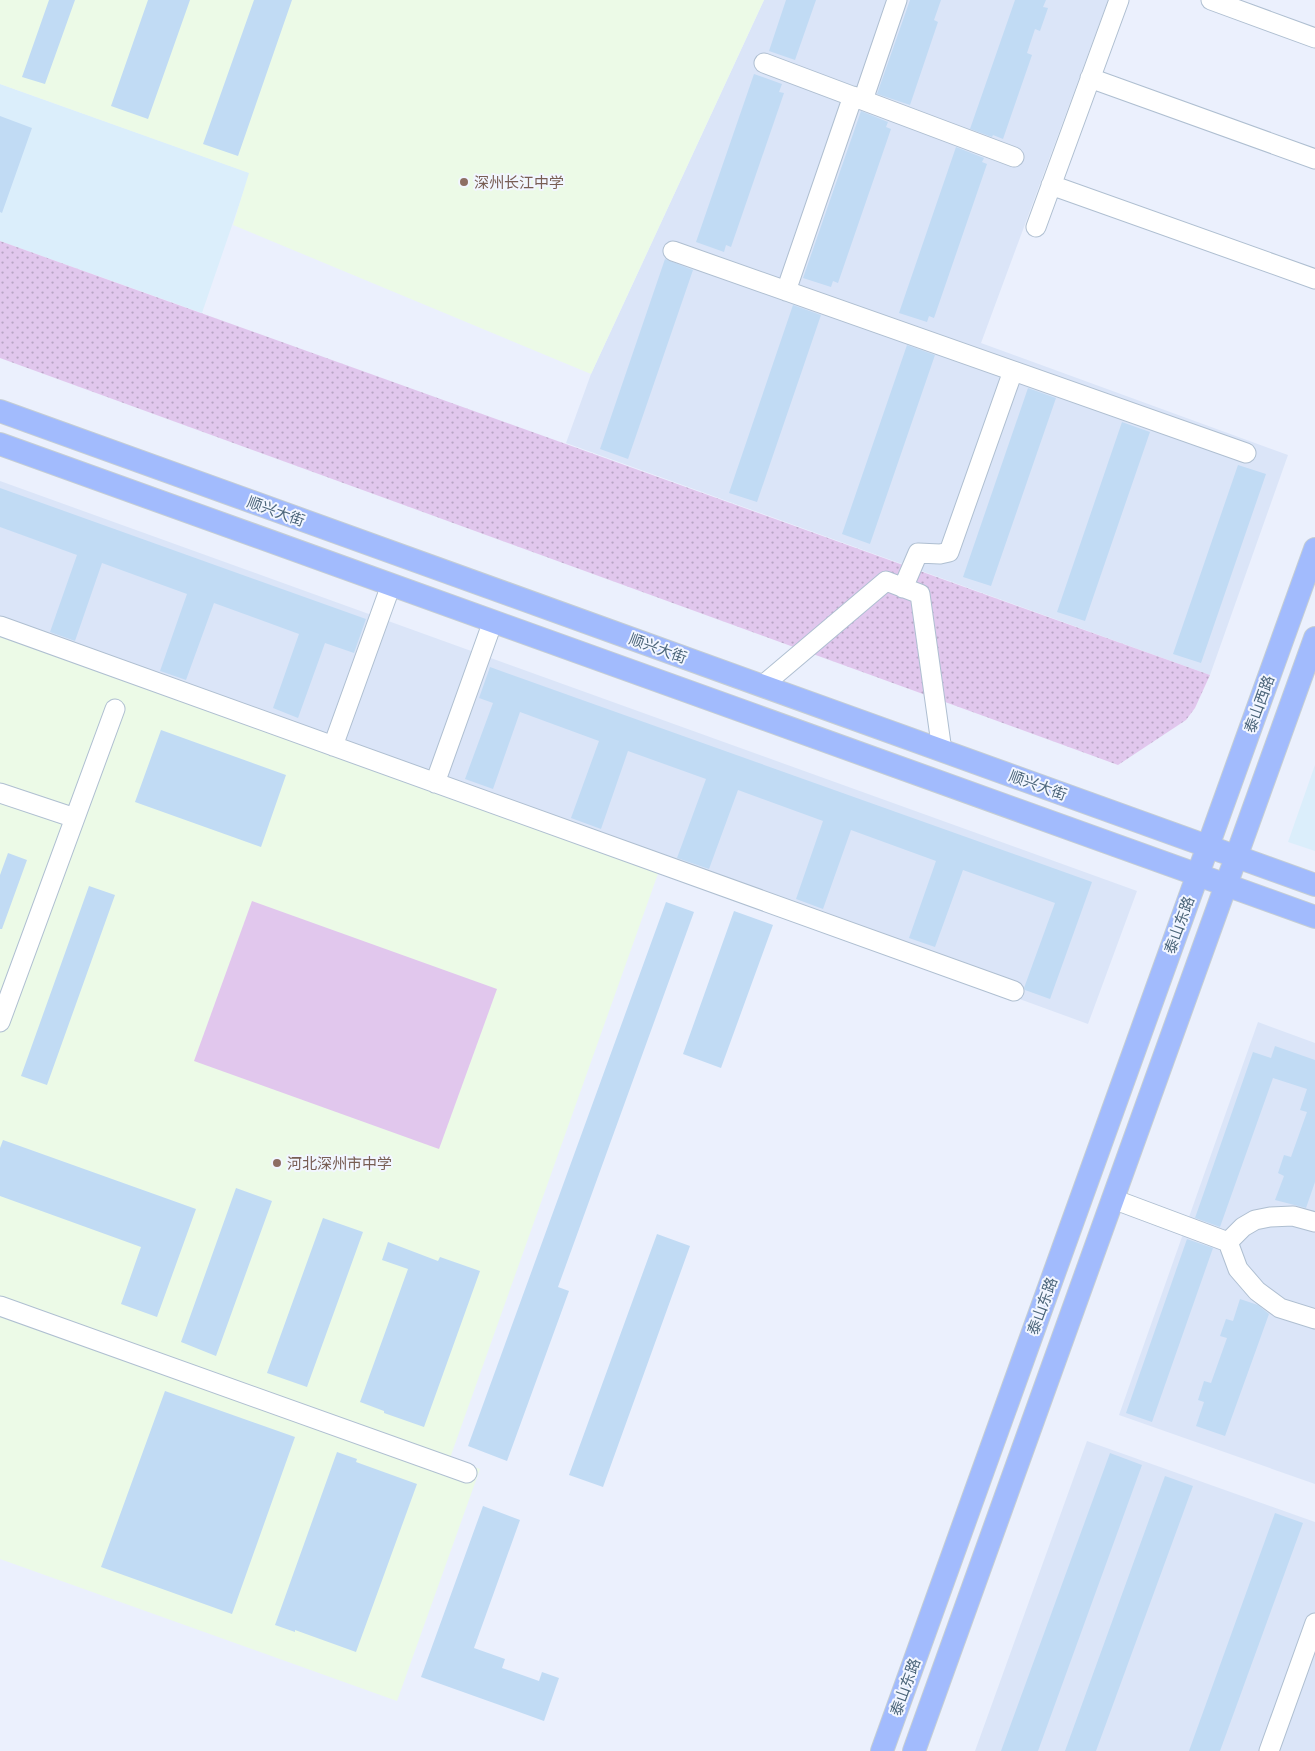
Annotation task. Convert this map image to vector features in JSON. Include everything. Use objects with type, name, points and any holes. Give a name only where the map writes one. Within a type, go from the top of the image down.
[{"type":"main road","name":"顺兴大街","points":[[0,411],[942,751],[1231,871],[1315,917]]},
{"type":"main road","name":"顺兴大街","points":[[0,444],[493,621],[1231,871],[1315,885]]},
{"type":"main road","name":"泰山西路","points":[[1203,860],[1315,549]]},
{"type":"main road","name":"泰山西路","points":[[1231,871],[1315,638]]},
{"type":"main road","name":"泰山东路","points":[[882,1751],[1203,860]]},
{"type":"main road","name":"泰山东路","points":[[914,1751],[1231,871]]},
{"type":"street","points":[[786,291],[858,98],[897,0]]},
{"type":"street","points":[[1036,227],[1119,0]]},
{"type":"street","points":[[1212,0],[1315,38]]},
{"type":"street","points":[[764,63],[1014,157]]},
{"type":"street","points":[[1090,78],[1315,159]]},
{"type":"street","points":[[1051,185],[1315,280]]},
{"type":"street","points":[[673,251],[1246,453]]},
{"type":"street","points":[[903,588],[918,552],[940,554],[949,552],[1012,371]]},
{"type":"street","points":[[762,686],[886,581],[920,594],[942,751]]},
{"type":"street","points":[[333,746],[391,585]]},
{"type":"street","points":[[435,782],[493,621]]},
{"type":"street","points":[[0,626],[1014,991]]},
{"type":"street","points":[[0,1022],[114,709]]},
{"type":"street","points":[[0,793],[75,818]]},
{"type":"street","points":[[1113,1199],[1228,1242],[1238,1269],[1257,1291],[1280,1308],[1315,1319]]},
{"type":"street","points":[[1228,1242],[1243,1227],[1255,1220],[1270,1216],[1293,1216],[1315,1222]]},
{"type":"street","points":[[0,1306],[466,1473]]},
{"type":"street","points":[[1269,1751],[1315,1623]]},
{"type":"shaded area","name":"深州长江中学","points":[[0,0],[764,0],[591,374],[233,225],[249,173],[0,84]]},
{"type":"shaded area","points":[[764,0],[1108,0],[981,343],[1288,455],[1210,675],[566,443],[591,374]]},
{"type":"shaded area","points":[[0,84],[250,173],[202,313],[0,241]]},
{"type":"shaded area","points":[[0,241],[1210,675],[1195,708],[1186,720],[1118,765],[0,358]]},
{"type":"shaded area","points":[[0,481],[1137,891],[1088,1024],[660,868],[0,633]]},
{"type":"shaded area","name":"河北深州市中学","points":[[0,633],[660,868],[450,1458],[480,1469],[397,1701],[0,1559]]},
{"type":"shaded area","points":[[1315,765],[1315,851],[1288,842]]},
{"type":"shaded area","points":[[252,901],[497,989],[439,1149],[194,1061]]},
{"type":"shaded area","points":[[1258,1022],[1315,1043],[1315,1484],[1119,1415]]},
{"type":"shaded area","points":[[1087,1441],[1315,1522],[1315,1751],[975,1751]]},
{"type":"building","points":[[49,0],[75,0],[45,84],[22,77]]},
{"type":"building","points":[[148,0],[190,0],[148,119],[111,106]]},
{"type":"building","points":[[254,0],[292,0],[238,156],[203,144]]},
{"type":"building","points":[[786,0],[816,0],[795,60],[769,51]]},
{"type":"building","points":[[910,0],[941,0],[934,20],[938,22],[910,105],[877,94]]},
{"type":"building","points":[[1015,0],[1046,0],[1043,7],[1048,8],[1040,31],[1035,29],[1027,53],[1032,55],[1003,139],[970,129]]},
{"type":"building","points":[[754,74],[782,84],[779,92],[784,93],[731,247],[726,245],[724,252],[696,242]]},
{"type":"building","points":[[861,111],[888,122],[886,127],[891,129],[838,283],[833,281],[831,287],[803,278]]},
{"type":"building","points":[[0,116],[32,128],[2,213],[0,212]]},
{"type":"building","points":[[956,147],[984,158],[982,162],[987,164],[934,318],[929,316],[927,322],[899,313]]},
{"type":"building","points":[[665,259],[693,270],[628,459],[600,449]]},
{"type":"building","points":[[793,305],[821,315],[757,502],[729,493]]},
{"type":"building","points":[[907,345],[935,355],[870,544],[842,534]]},
{"type":"building","points":[[1028,388],[1056,398],[991,586],[963,577]]},
{"type":"building","points":[[1122,422],[1150,432],[1085,621],[1057,612]]},
{"type":"building","points":[[1238,465],[1266,474],[1201,663],[1173,654]]},
{"type":"building","points":[[0,488],[366,619],[354,653],[325,643],[298,718],[273,708],[299,634],[214,603],[186,680],[160,671],[187,594],[102,563],[75,641],[50,632],[77,555],[0,527]]},
{"type":"building","points":[[490,667],[1092,882],[1050,999],[1024,988],[1055,903],[963,870],[935,947],[909,938],[936,861],[851,830],[823,909],[796,899],[823,821],[738,790],[709,869],[677,858],[706,779],[628,751],[601,829],[571,818],[599,741],[520,712],[493,789],[465,779],[493,703],[479,698]]},
{"type":"building","points":[[161,730],[286,775],[261,847],[135,802]]},
{"type":"building","points":[[8,853],[27,860],[2,929],[0,929],[0,875]]},
{"type":"building","points":[[89,886],[115,895],[47,1085],[21,1076]]},
{"type":"building","points":[[666,902],[694,912],[558,1287],[569,1291],[507,1461],[468,1446]]},
{"type":"building","points":[[734,911],[773,925],[721,1068],[683,1054]]},
{"type":"building","points":[[1275,1046],[1315,1060],[1315,1182],[1306,1208],[1275,1200],[1284,1176],[1278,1173],[1284,1155],[1291,1157],[1307,1112],[1300,1110],[1307,1089],[1273,1078],[1220,1227],[1195,1218],[1253,1052],[1271,1058]]},
{"type":"building","points":[[3,1140],[196,1209],[157,1317],[121,1304],[141,1247],[0,1196],[0,1148]]},
{"type":"building","points":[[236,1188],[272,1201],[216,1356],[181,1342]]},
{"type":"building","points":[[323,1218],[363,1232],[307,1387],[267,1373]]},
{"type":"building","points":[[657,1234],[690,1246],[603,1487],[569,1475]]},
{"type":"building","points":[[1187,1239],[1213,1248],[1152,1422],[1126,1413]]},
{"type":"building","points":[[388,1242],[438,1261],[440,1257],[480,1271],[424,1427],[384,1413],[384,1411],[360,1402],[408,1269],[382,1260]]},
{"type":"building","points":[[1240,1299],[1258,1305],[1269,1314],[1225,1436],[1196,1426],[1204,1402],[1198,1400],[1204,1381],[1211,1383],[1227,1338],[1220,1336],[1226,1319],[1233,1321]]},
{"type":"building","points":[[165,1391],[295,1437],[232,1614],[101,1567]]},
{"type":"building","points":[[337,1452],[357,1459],[356,1462],[417,1484],[356,1652],[295,1630],[295,1632],[275,1625]]},
{"type":"building","points":[[1110,1453],[1142,1465],[1038,1751],[1001,1751]]},
{"type":"building","points":[[1165,1476],[1193,1486],[1096,1751],[1065,1751]]},
{"type":"building","points":[[483,1506],[520,1520],[474,1648],[505,1659],[502,1668],[539,1681],[542,1672],[559,1678],[544,1721],[421,1677]]},
{"type":"building","points":[[1275,1513],[1303,1523],[1220,1751],[1189,1751]]},
{"type":"place","name":"深州长江中学","points":[[464,182]]},
{"type":"place","name":"河北深州市中学","points":[[277,1163]]}]
